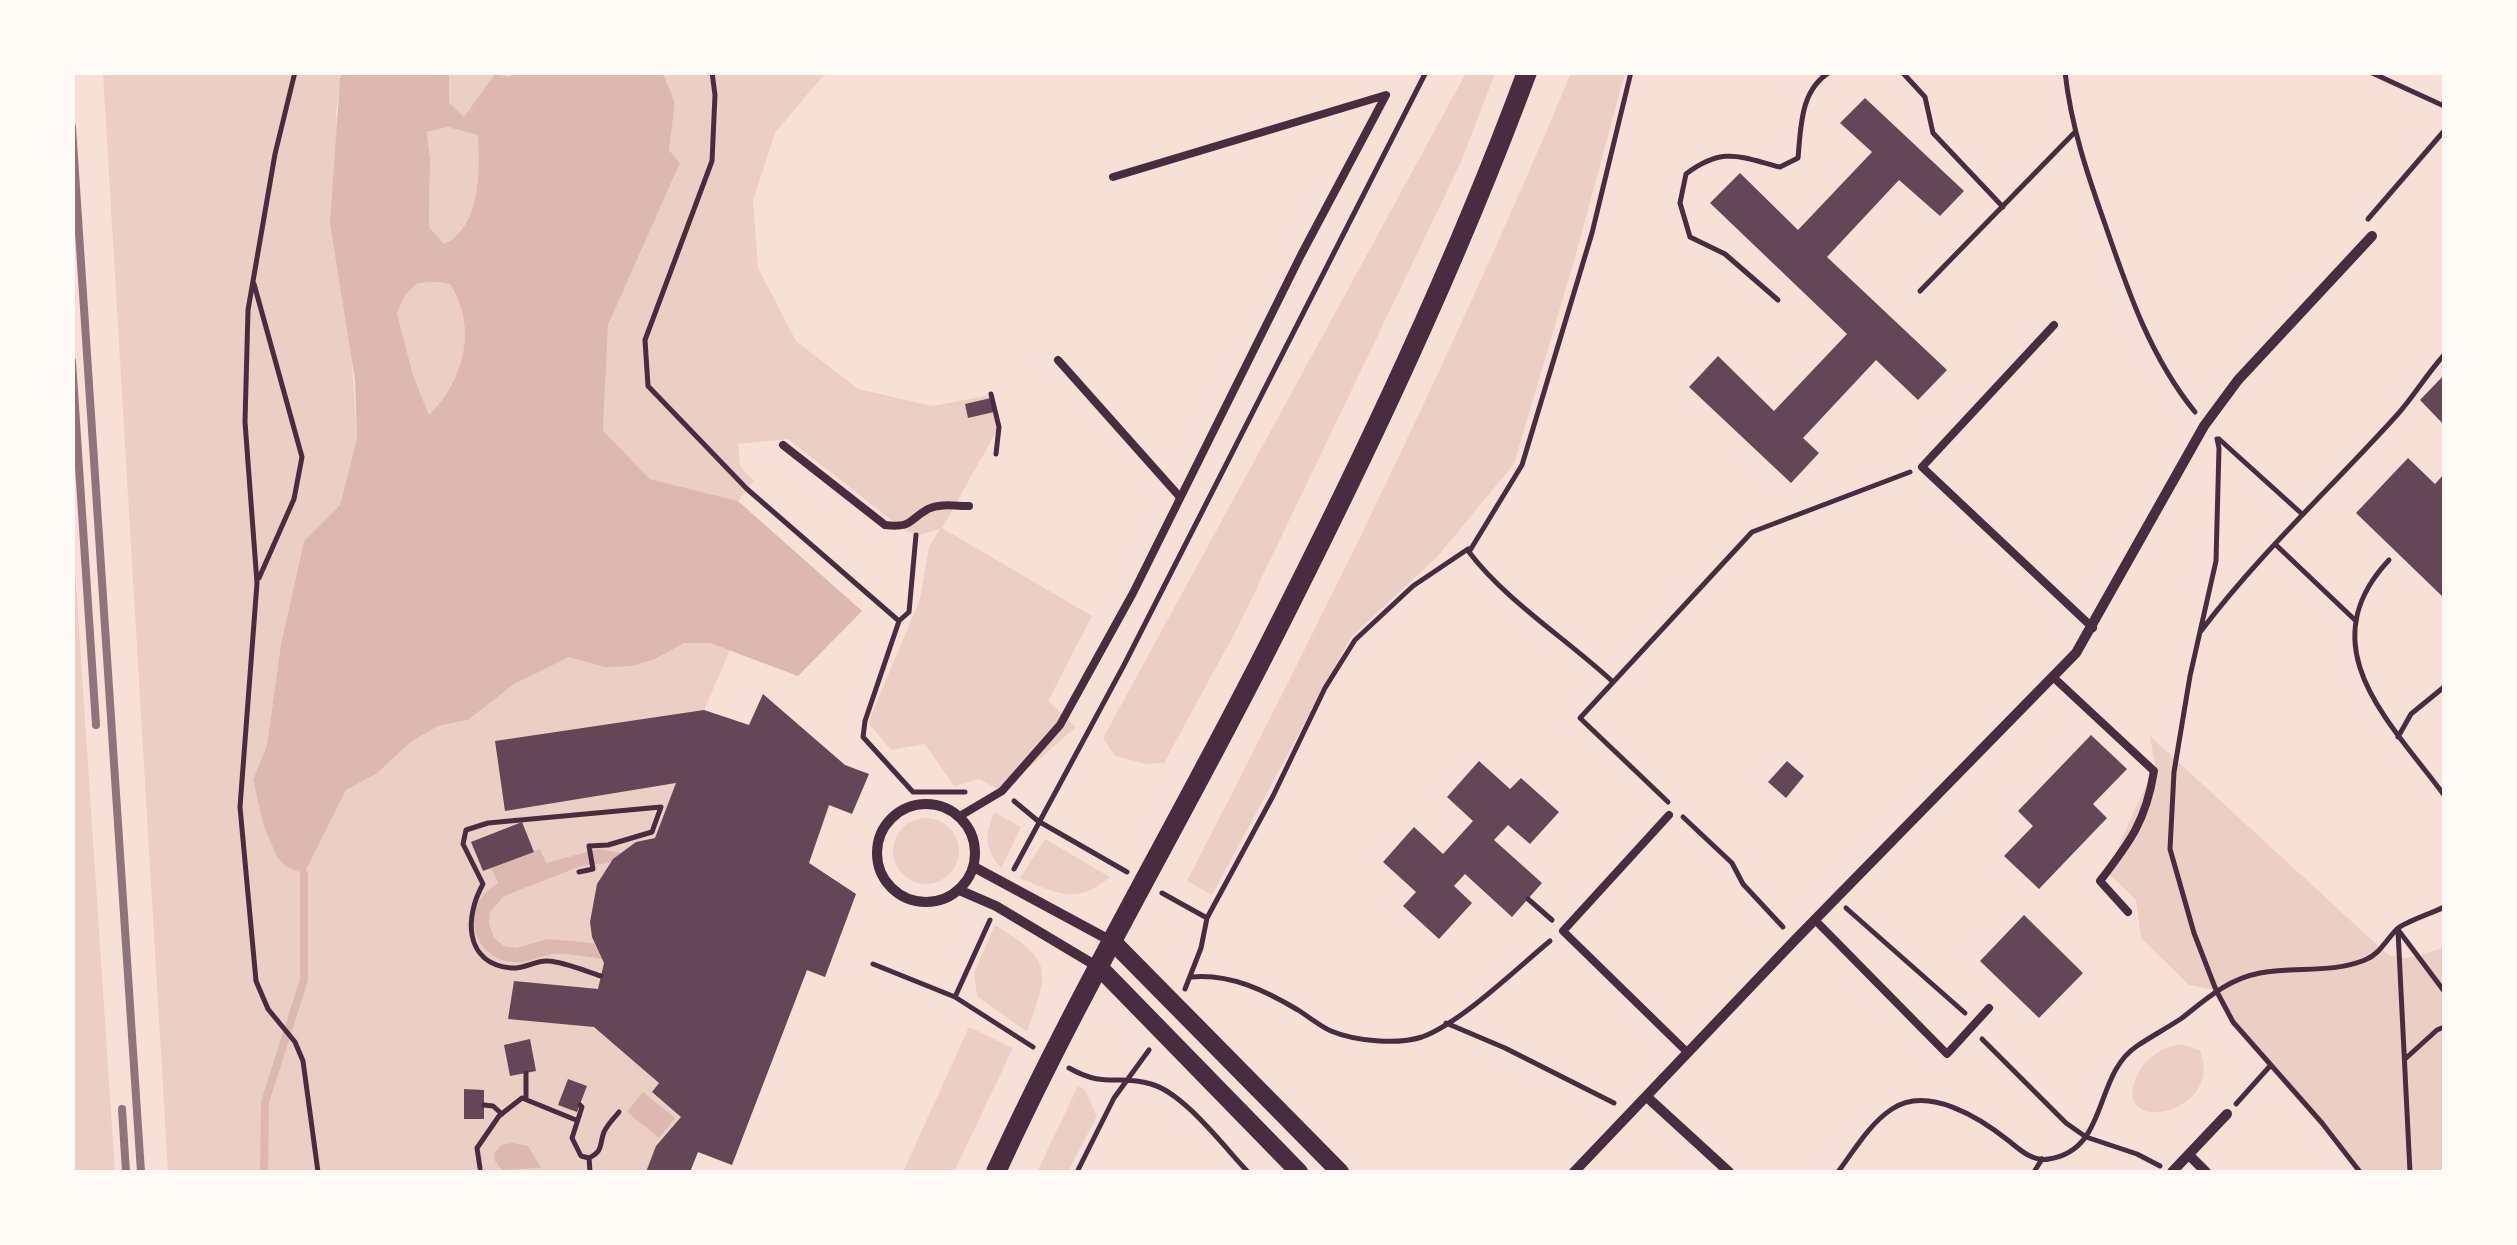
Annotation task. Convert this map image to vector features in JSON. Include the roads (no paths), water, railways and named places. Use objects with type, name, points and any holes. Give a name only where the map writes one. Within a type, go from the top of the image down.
[{"type":"main road","points":[[996,1172],[1050,1058],[1268,647],[1416,340],[1490,170],[1527,72]]},
{"type":"street","points":[[1574,1172],[2076,653],[2204,426],[2238,380],[2372,236]]},
{"type":"street","points":[[927,803],[943,806],[970,828],[976,848],[974,867],[959,890],[941,900],[921,902],[899,894],[882,874],[878,858],[883,828],[906,808],[927,803]]},
{"type":"street","points":[[974,867],[1112,942],[1340,1172]]},
{"type":"street","points":[[959,890],[996,906],[1100,968],[1299,1172]]},
{"type":"street","points":[[1647,1096],[1729,1172]]},
{"type":"street","points":[[2172,1172],[2227,1114]]},
{"type":"street","points":[[2189,1155],[2206,1172]]},
{"type":"lane","points":[[960,816],[1002,791],[1060,724],[1125,607],[1386,96],[1113,177]]},
{"type":"lane","points":[[2054,325],[1922,468],[2092,628]]},
{"type":"lane","points":[[1058,360],[1179,496]]},
{"type":"lane","points":[[783,445],[884,525],[902,527],[928,510],[969,506]]},
{"type":"lane","points":[[2053,677],[2154,771],[2148,807],[2134,836],[2100,881],[2128,912]]},
{"type":"lane","points":[[1669,816],[1562,930],[1688,1053]]},
{"type":"lane","points":[[1816,920],[1948,1054],[1988,1008]]},
{"type":"waterway","points":[[264,1172],[265,1102],[304,980],[304,874]]},
{"type":"railway","points":[[72,127],[141,1172]]},
{"type":"railway","points":[[72,361],[96,725]]},
{"type":"railway","points":[[122,1109],[126,1172]]}]
